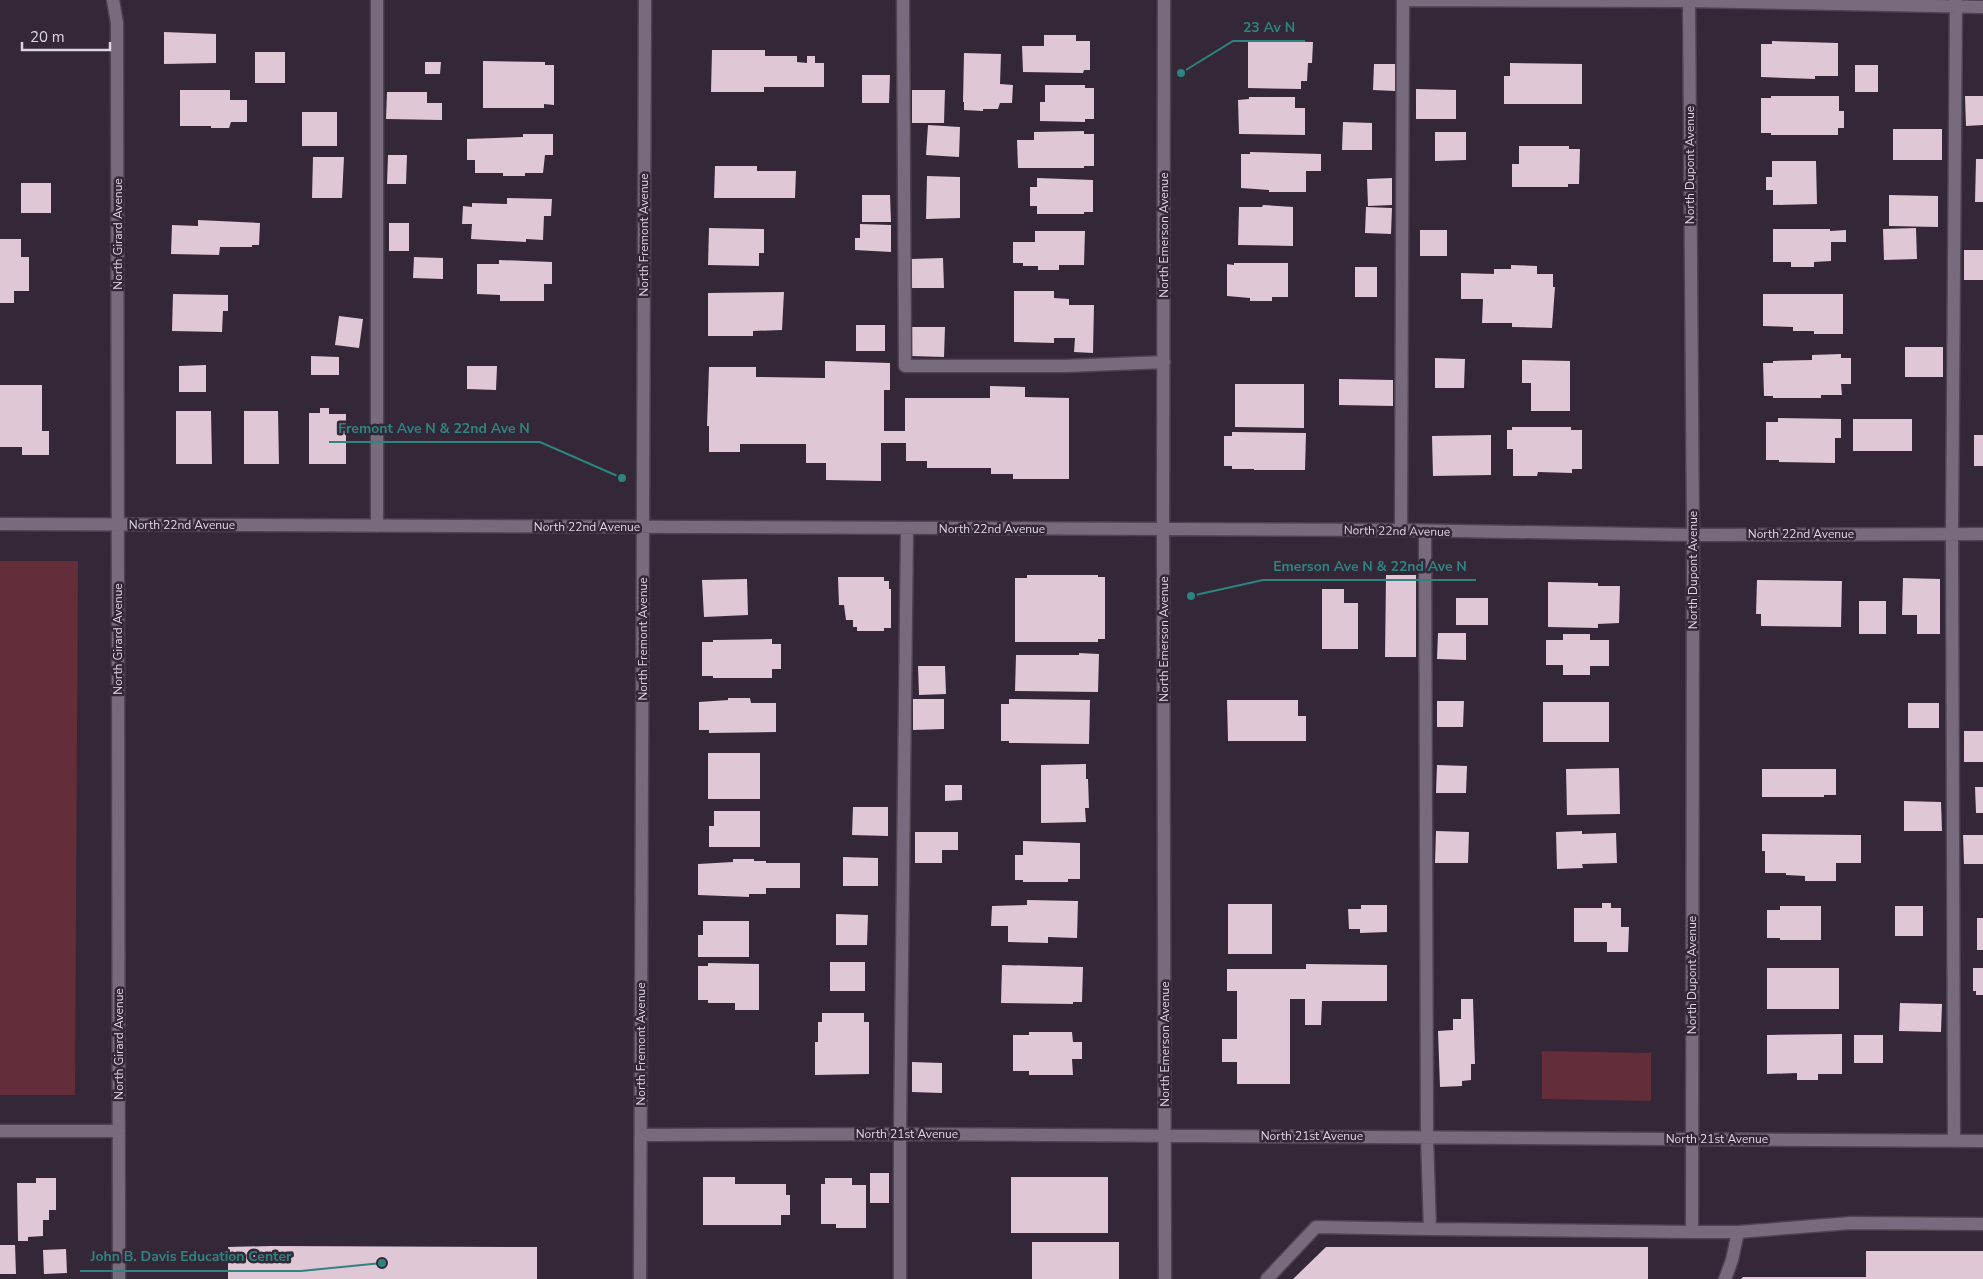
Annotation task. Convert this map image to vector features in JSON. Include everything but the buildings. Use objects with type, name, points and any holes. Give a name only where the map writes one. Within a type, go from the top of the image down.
[{"type":"street","name":"North Girard Avenue","points":[[113,0],[117,23],[119,1279]]},
{"type":"street","points":[[377,0],[377,526]]},
{"type":"street","name":"North Fremont Avenue","points":[[640,1279],[645,0]]},
{"type":"street","points":[[903,0],[905,366],[1066,366],[1164,362]]},
{"type":"street","name":"North Emerson Avenue","points":[[1164,0],[1163,529],[1166,1279]]},
{"type":"street","points":[[1401,530],[1403,0]]},
{"type":"street","points":[[1407,0],[1689,0],[1956,3],[1983,6]]},
{"type":"street","name":"North Dupont Avenue","points":[[1689,0],[1693,535],[1692,1232]]},
{"type":"street","points":[[1954,1141],[1952,534],[1956,3]]},
{"type":"street","name":"North 22nd Avenue","points":[[0,524],[1401,530],[1693,535],[1983,534]]},
{"type":"street","points":[[900,1279],[906,528]]},
{"type":"street","points":[[1425,531],[1427,1137],[1430,1229]]},
{"type":"street","points":[[0,1131],[119,1131]]},
{"type":"street","name":"North 21st Avenue","points":[[641,1135],[900,1134],[1983,1141]]},
{"type":"street","points":[[1267,1279],[1316,1227],[1738,1232],[1851,1223],[1983,1224]]},
{"type":"street","points":[[1725,1279],[1732,1260],[1738,1232]]},
{"type":"shaded area","points":[[0,561],[78,561],[75,1095],[0,1095]]},
{"type":"shaded area","points":[[1542,1051],[1651,1053],[1651,1101],[1542,1099]]},
{"type":"place","name":"23 Av N","points":[[1181,73]]},
{"type":"place","name":"Fremont Ave N & 22nd Ave N","points":[[622,478]]},
{"type":"place","name":"Emerson Ave N & 22nd Ave N","points":[[1191,596]]},
{"type":"place","name":"John B. Davis Education Center","points":[[382,1263]]}]
